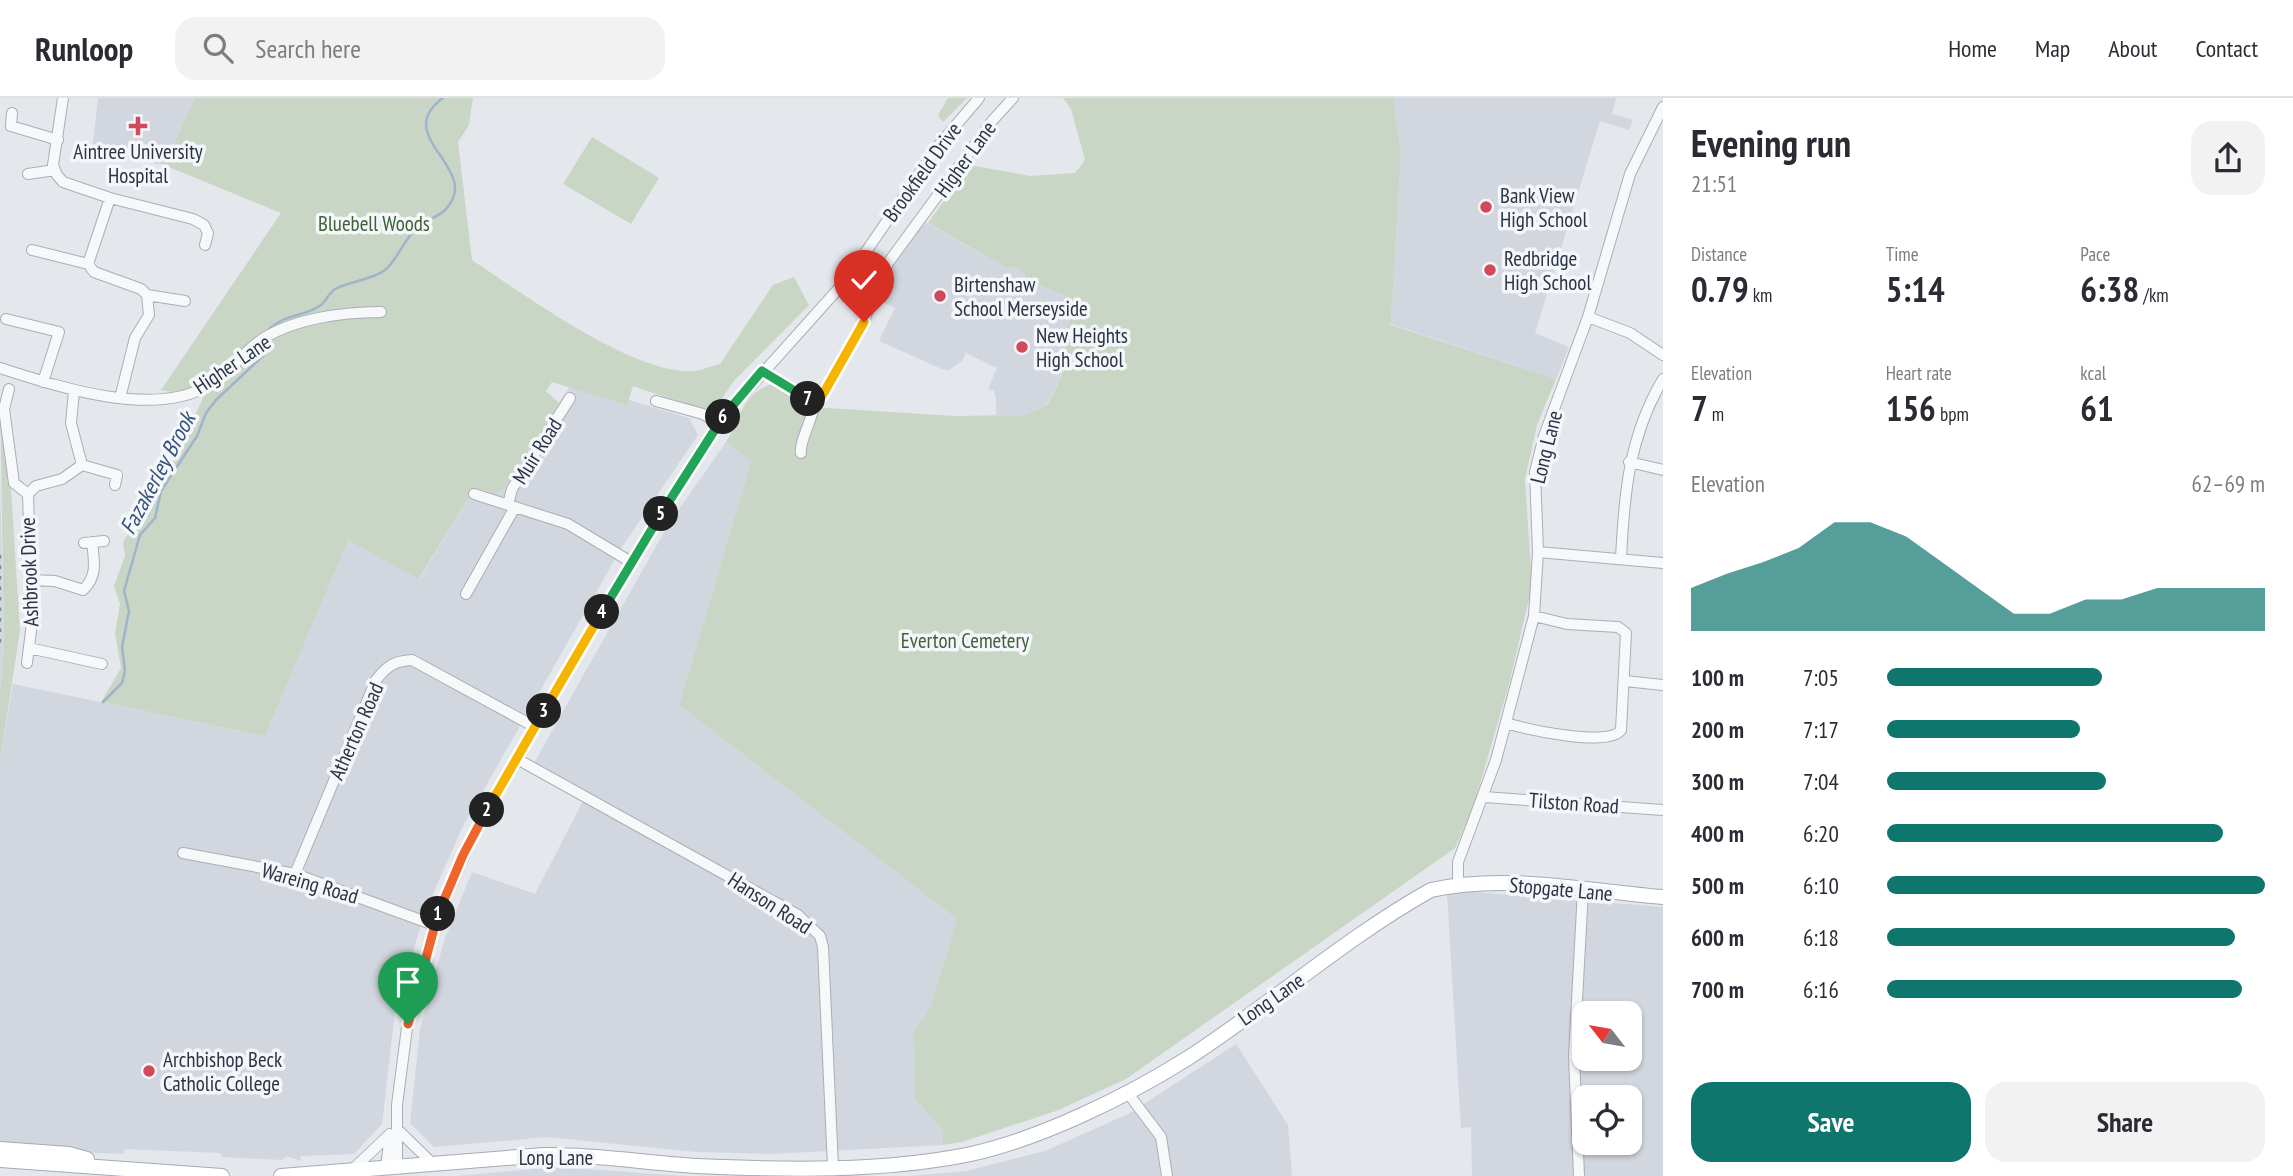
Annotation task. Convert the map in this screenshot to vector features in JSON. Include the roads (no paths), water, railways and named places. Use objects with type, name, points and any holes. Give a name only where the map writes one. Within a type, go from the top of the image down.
[{"type":"main road","name":"Long Lane","points":[[281,1176],[579,1154],[696,1166],[833,1167],[971,1153],[1049,1128],[1126,1092],[1187,1058],[1409,903],[1431,890],[1458,884]]},
{"type":"main road","name":"Stopgate Lane","points":[[1458,884],[1522,884],[1663,898]]},
{"type":"main road","points":[[0,1149],[69,1154],[116,1172]]},
{"type":"main road","points":[[0,1160],[116,1172],[222,1176]]},
{"type":"street","points":[[63,98],[53,164],[63,181],[110,198],[204,225],[216,225]]},
{"type":"street","name":"Brookfield Drive","points":[[391,1166],[408,1020],[434,925],[472,835],[631,562],[718,423],[848,278],[939,145],[979,98]]},
{"type":"street","name":"Higher Lane","points":[[802,453],[800,446],[813,421],[815,402],[822,396],[859,332],[888,263],[993,120],[1013,98]]},
{"type":"street","name":"Long Lane","points":[[1458,884],[1458,862],[1484,797],[1534,616],[1538,552],[1535,472],[1544,436],[1588,317],[1630,174],[1663,107]]},
{"type":"street","points":[[12,113],[10,126],[58,140]]},
{"type":"street","points":[[26,174],[55,170]]},
{"type":"street","points":[[88,264],[110,198]]},
{"type":"street","points":[[204,225],[208,233],[205,244]]},
{"type":"street","points":[[32,250],[88,264],[94,272],[141,289],[147,295],[185,301]]},
{"type":"street","points":[[120,398],[135,338],[149,315],[147,295]]},
{"type":"street","name":"Higher Lane","points":[[0,368],[74,391],[120,398],[180,397],[206,388],[258,342],[296,325],[326,316],[381,312]]},
{"type":"street","points":[[1588,317],[1630,333],[1663,355]]},
{"type":"street","points":[[6,320],[59,332],[43,382]]},
{"type":"street","points":[[762,371],[815,402]]},
{"type":"street","points":[[1620,559],[1629,462],[1640,423],[1663,379]]},
{"type":"street","points":[[9,389],[4,409],[14,483],[27,494]]},
{"type":"street","points":[[74,391],[71,423],[82,465],[117,475],[115,485]]},
{"type":"street","name":"Muir Road","points":[[466,594],[512,506],[512,489],[570,398]]},
{"type":"street","points":[[656,401],[703,414],[718,423]]},
{"type":"street","points":[[1629,462],[1663,470]]},
{"type":"street","name":"Ashbrook Drive","points":[[27,663],[32,623],[27,494],[36,486],[62,479],[82,465]]},
{"type":"street","name":"Muir Road","points":[[474,494],[568,524],[631,562]]},
{"type":"street","points":[[30,580],[55,581],[83,590],[90,583],[95,570],[88,542],[104,541]]},
{"type":"street","points":[[1538,552],[1663,562]]},
{"type":"street","points":[[1506,723],[1542,732],[1617,736],[1621,730],[1626,633],[1623,629],[1567,624],[1534,616]]},
{"type":"street","points":[[29,648],[102,664]]},
{"type":"street","points":[[86,661],[88,649]]},
{"type":"street","name":"Atherton Road","points":[[295,874],[376,680],[387,667],[398,660],[412,660],[535,727]]},
{"type":"street","points":[[1625,681],[1663,685]]},
{"type":"street","name":"Hanson Road","points":[[517,759],[798,915],[820,936],[823,947],[833,1167]]},
{"type":"street","name":"Tilston Road","points":[[1484,797],[1663,810]]},
{"type":"street","name":"Wareing Road","points":[[183,853],[295,874],[434,925]]},
{"type":"street","points":[[1579,1176],[1574,1056],[1583,891]]},
{"type":"street","points":[[1126,1092],[1161,1137],[1167,1176]]},
{"type":"street","points":[[352,1170],[395,1128],[432,1163]]},
{"type":"waterway","name":"Fazakerley Brook","points":[[268,330],[281,321],[315,309],[335,289],[385,270],[417,228],[445,210],[454,195],[454,181],[430,140],[426,126],[429,112],[443,98]]},
{"type":"waterway","name":"Fazakerley Brook","points":[[103,702],[122,683],[125,671],[122,647],[129,611],[124,591],[140,535],[155,518],[161,491],[197,436],[206,413],[216,400],[265,354],[265,343]]},
{"type":"railway","points":[[0,555],[0,649]]},
{"type":"place","name":"Aintree University Hospital","points":[[138,126]]},
{"type":"place","name":"Bank View High School","points":[[1486,207]]},
{"type":"place","name":"Redbridge High School","points":[[1490,270]]},
{"type":"place","name":"Birtenshaw School Merseyside","points":[[940,296]]},
{"type":"place","name":"New Heights High School","points":[[1022,347]]},
{"type":"place","name":"Archbishop Beck Catholic College","points":[[149,1071]]},
{"type":"park label","name":"Bluebell Woods","points":[[374,223]]},
{"type":"park label","name":"Everton Cemetery","points":[[965,640]]}]
